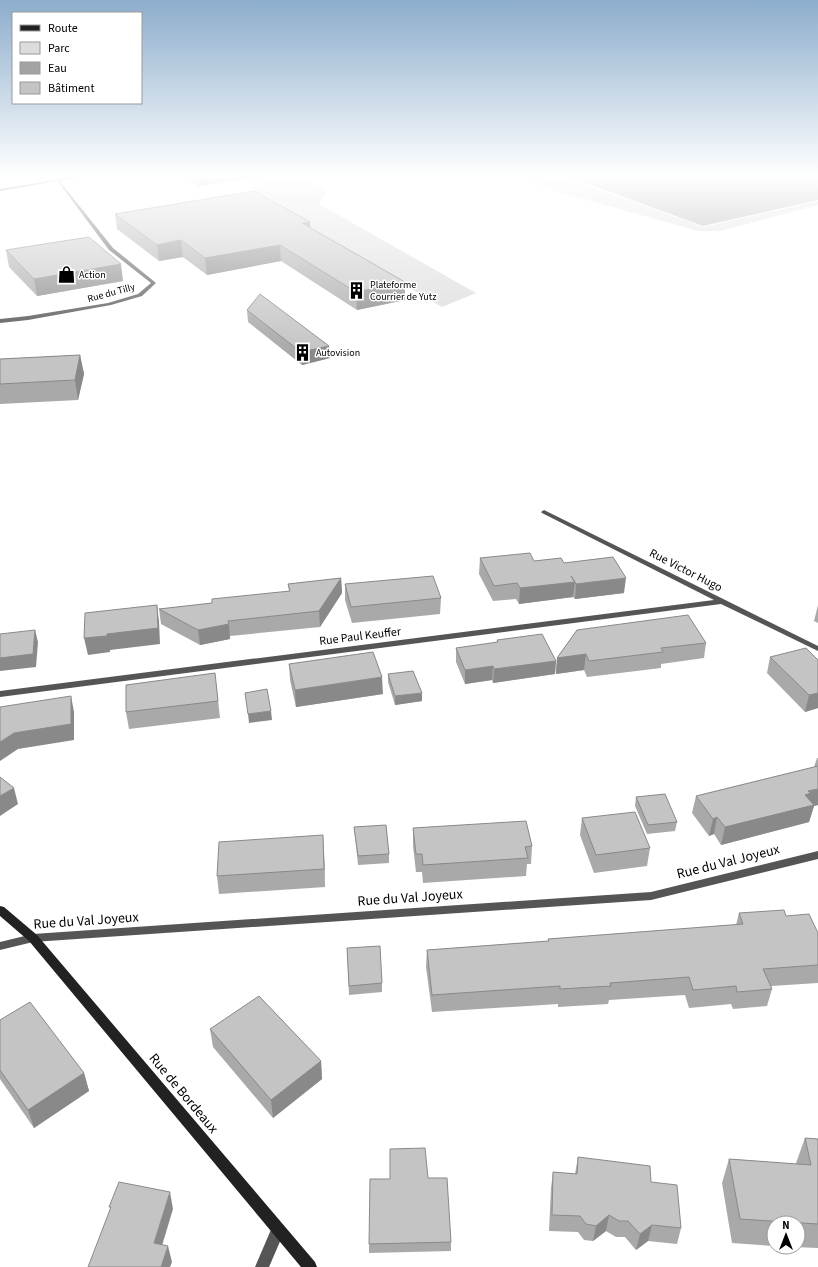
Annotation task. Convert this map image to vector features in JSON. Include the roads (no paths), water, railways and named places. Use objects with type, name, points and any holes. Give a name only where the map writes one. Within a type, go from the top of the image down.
[{"type":"street","name":"Rue du Tilly","points":[[0,322],[109,304],[140,295],[154,283],[111,249],[99,234]]},
{"type":"street","name":"Rue Victor Hugo","points":[[544,512],[818,649]]},
{"type":"street","name":"Rue Paul Keuffer","points":[[0,694],[723,601]]},
{"type":"street","name":"Rue du Val Joyeux","points":[[0,946],[33,938],[651,896],[818,855]]},
{"type":"street","name":"Rue de Bordeaux","points":[[0,910],[33,938],[310,1267]]},
{"type":"street","points":[[262,1267],[278,1230]]},
{"type":"place","name":"Action","points":[[66,274]]},
{"type":"place","name":"Plateforme Courrier de Yutz","points":[[357,290]]},
{"type":"place","name":"Autovision","points":[[303,352]]}]
